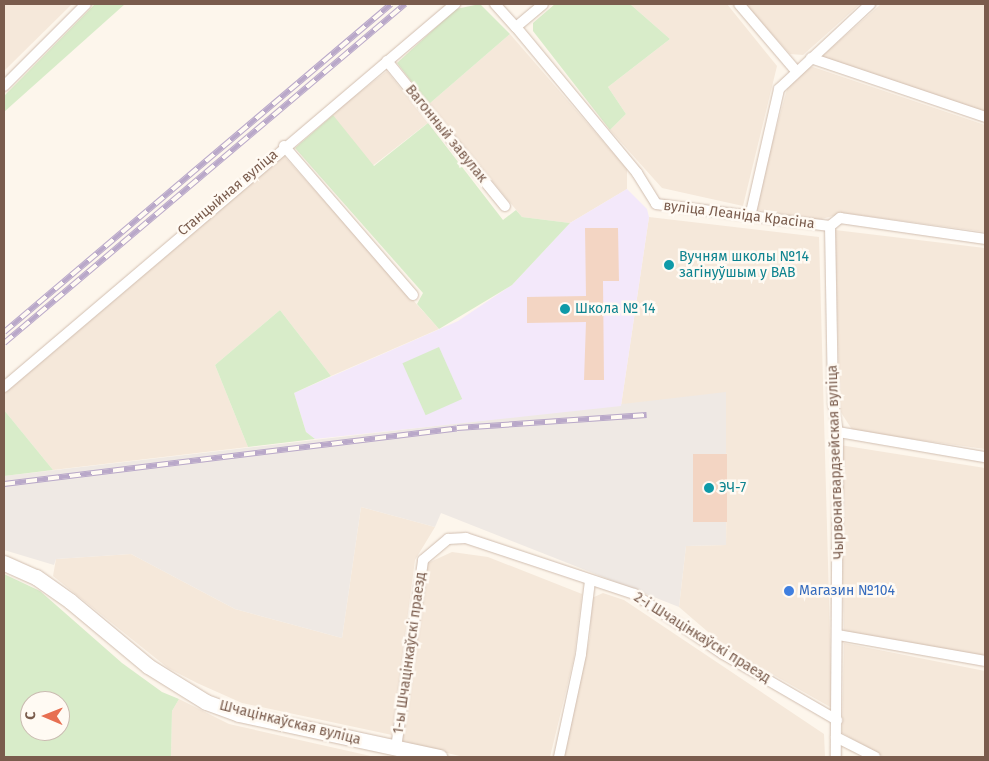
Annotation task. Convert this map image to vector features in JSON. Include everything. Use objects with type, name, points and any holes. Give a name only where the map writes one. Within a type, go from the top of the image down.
[{"type":"street","points":[[4,86],[86,4]]},
{"type":"street","name":"Станцыйная вуліца","points":[[4,387],[284,146],[455,4]]},
{"type":"street","points":[[495,4],[516,26],[543,4]]},
{"type":"street","points":[[738,4],[796,71]]},
{"type":"street","points":[[750,217],[779,89],[796,71],[870,4]]},
{"type":"street","name":"вуліца Леаніда Красіна","points":[[516,26],[637,173],[656,204],[830,226],[840,218],[985,239]]},
{"type":"street","points":[[811,58],[985,117]]},
{"type":"street","name":"Вагонный завулак","points":[[387,61],[505,206]]},
{"type":"street","points":[[284,146],[413,295]]},
{"type":"street","name":"Чырвонагвардзейская вуліца","points":[[830,226],[833,402],[838,432],[836,757]]},
{"type":"street","points":[[838,432],[985,457]]},
{"type":"street","name":"1-ы Шчацінкаўскі праезд","points":[[396,748],[423,560],[435,546],[448,539],[466,538],[590,581]]},
{"type":"street","name":"Шчацінкаўская вуліца","points":[[4,563],[36,577],[63,596],[148,666],[206,702],[239,714],[439,757]]},
{"type":"street","points":[[559,757],[582,654],[590,581]]},
{"type":"street","name":"2-і Шчацінкаўскі праезд","points":[[590,581],[634,594],[722,654],[837,720]]},
{"type":"street","points":[[838,635],[985,661]]},
{"type":"street","points":[[836,737],[875,757]]},
{"type":"shaded area","points":[[4,4],[72,4],[4,71]]},
{"type":"shaded area","points":[[630,4],[727,4],[777,66],[743,206],[662,188],[610,130],[626,114],[608,87],[670,39]]},
{"type":"shaded area","points":[[745,4],[860,4],[803,55],[790,54]]},
{"type":"shaded area","points":[[881,4],[985,4],[985,113],[821,57]]},
{"type":"shaded area","points":[[510,34],[627,169],[627,189],[570,223],[522,217],[429,104]]},
{"type":"shaded area","points":[[810,66],[985,125],[985,232],[844,213],[818,220],[754,209],[787,89]]},
{"type":"shaded area","points":[[387,71],[428,123],[372,166],[332,114]]},
{"type":"shaded area","points":[[284,156],[439,329],[331,376],[280,310],[215,365],[248,447],[53,470],[4,410],[4,394]]},
{"type":"shaded area","points":[[627,189],[647,209],[649,217],[621,406],[315,439],[306,432],[294,393],[458,321],[512,285],[570,223]]},
{"type":"shaded area","points":[[649,217],[819,237],[832,708],[729,650],[679,607],[686,546],[726,545],[727,454],[621,406]]},
{"type":"shaded area","points":[[835,230],[985,248],[985,449],[853,431],[840,411]]},
{"type":"shaded area","points":[[726,392],[726,545],[686,546],[679,607],[441,513],[435,527],[361,507],[342,638],[235,609],[131,554],[56,559],[54,565],[4,550],[4,476]]},
{"type":"shaded area","points":[[840,445],[985,468],[985,657],[844,633]]},
{"type":"shaded area","points":[[361,507],[435,527],[415,560],[392,735],[242,703],[197,683],[168,668],[53,576],[56,559],[131,554],[235,609],[342,638]]},
{"type":"shaded area","points":[[452,552],[488,557],[582,594],[574,658],[550,757],[464,757],[401,742],[428,563]]},
{"type":"shaded area","points":[[603,593],[624,600],[824,734],[825,757],[563,757],[590,636],[592,598]]},
{"type":"shaded area","points":[[844,643],[985,671],[985,757],[884,757],[842,733]]},
{"type":"shaded area","points":[[179,699],[229,724],[375,757],[171,757],[172,711]]},
{"type":"green space","points":[[95,4],[125,4],[4,112],[4,96]]},
{"type":"green space","points":[[480,4],[510,34],[429,104],[397,63],[456,9]]},
{"type":"green space","points":[[555,4],[630,4],[670,39],[608,87],[626,114],[610,130],[533,31],[533,23]]},
{"type":"green space","points":[[333,115],[374,166],[428,123],[503,220],[516,210],[522,217],[570,223],[512,285],[439,329],[417,304],[423,293],[295,148]]},
{"type":"green space","points":[[280,310],[331,376],[294,393],[306,432],[315,439],[248,447],[215,365]]},
{"type":"green space","points":[[439,347],[462,399],[426,415],[402,363]]},
{"type":"green space","points":[[4,410],[53,470],[4,476]]},
{"type":"green space","points":[[4,574],[40,591],[122,663],[162,692],[179,699],[172,711],[171,757],[4,757]]},
{"type":"building","name":"Школа № 14","points":[[585,228],[618,228],[619,281],[603,281],[604,380],[584,380],[586,322],[527,323],[527,297],[586,296]]},
{"type":"building","name":"ЭЧ-7","points":[[693,454],[727,454],[727,522],[693,522]]},
{"type":"railway","points":[[4,332],[391,4]]},
{"type":"railway","points":[[4,343],[405,4]]},
{"type":"railway","points":[[4,484],[457,428],[647,415]]},
{"type":"place","name":"Вучням школы №14 загінуўшым у ВАВ","points":[[669,265]]},
{"type":"place","name":"Школа № 14","points":[[565,309]]},
{"type":"place","name":"ЭЧ-7","points":[[709,488]]},
{"type":"place","name":"Магазин №104","points":[[789,591]]}]
